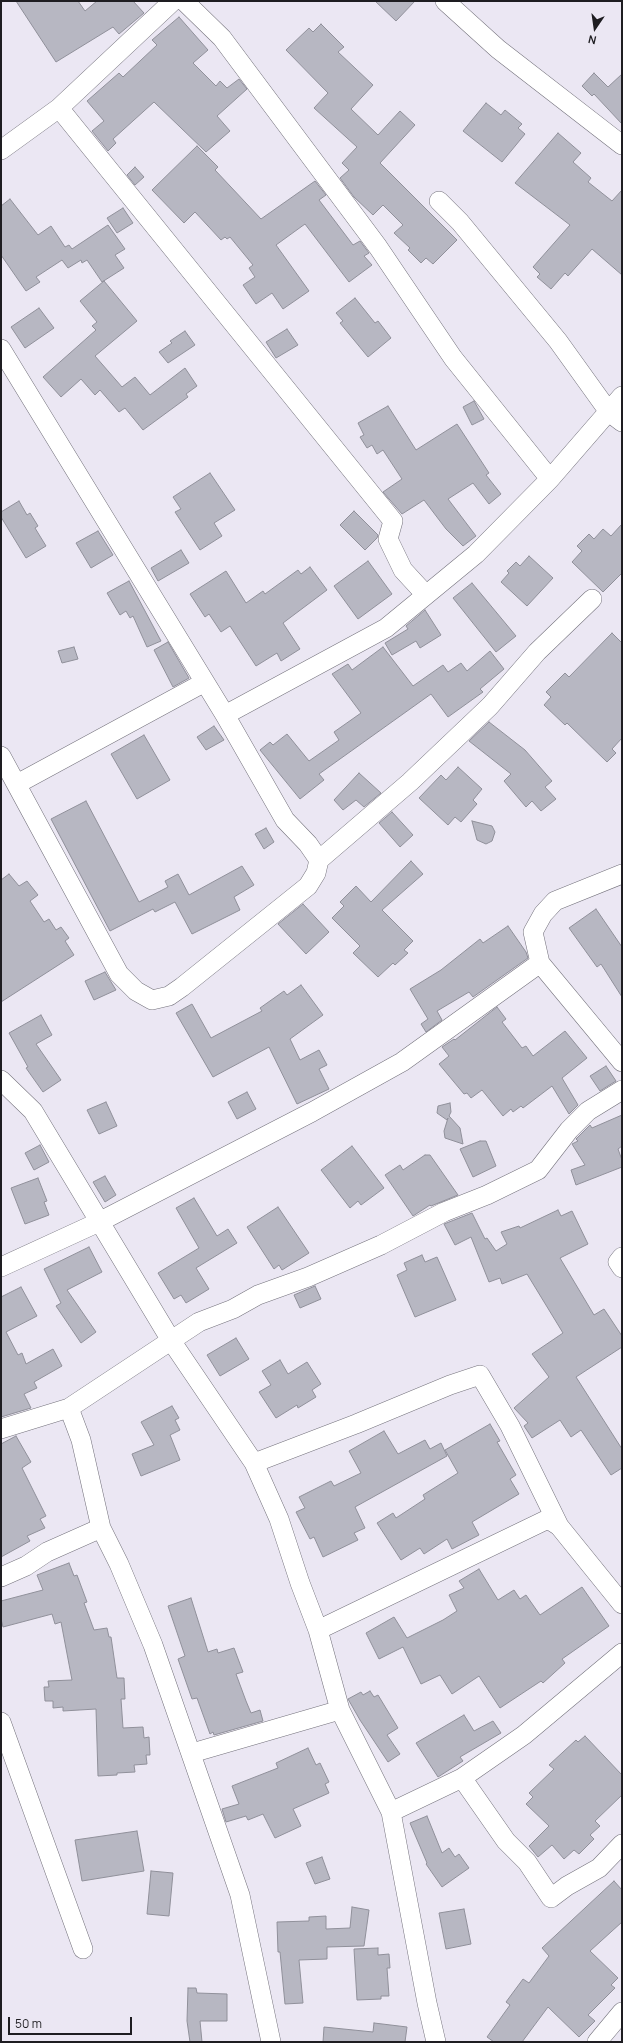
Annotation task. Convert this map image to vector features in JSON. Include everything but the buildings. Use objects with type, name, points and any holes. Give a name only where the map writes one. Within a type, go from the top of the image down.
[{"type":"street","points":[[1,150],[59,108],[173,1]]},
{"type":"street","points":[[184,1],[222,38],[378,247],[453,358],[550,479]]},
{"type":"street","points":[[445,1],[498,49],[622,145]]},
{"type":"street","points":[[59,108],[393,521],[388,539],[403,570],[426,595]]},
{"type":"street","points":[[440,200],[460,222],[558,341],[616,417]]},
{"type":"street","points":[[1,349],[225,715],[285,820],[308,844],[319,860]]},
{"type":"street","points":[[225,715],[386,628],[476,554],[550,479],[616,417],[622,396]]},
{"type":"street","points":[[1,756],[119,974],[136,991],[152,1000],[169,996],[308,886],[316,873],[319,860],[410,782],[490,706],[537,652],[592,599]]},
{"type":"street","points":[[17,784],[205,682]]},
{"type":"street","points":[[622,874],[555,901],[542,914],[533,932],[540,963],[622,1062]]},
{"type":"street","points":[[1,1267],[99,1222],[312,1112],[402,1062],[540,963]]},
{"type":"street","points":[[1,1080],[33,1111],[172,1342],[254,1463],[279,1519],[300,1583],[318,1630],[340,1710],[391,1812],[427,2003],[436,2042]]},
{"type":"street","points":[[1,1429],[69,1408],[172,1342],[199,1322],[233,1309],[258,1295],[308,1277],[381,1245],[444,1212],[487,1195],[538,1170],[569,1130],[588,1111],[622,1090]]},
{"type":"street","points":[[622,1257],[618,1262],[622,1268]]},
{"type":"street","points":[[254,1463],[356,1424],[450,1385],[480,1375],[510,1426],[559,1526],[622,1604]]},
{"type":"street","points":[[69,1408],[81,1440],[101,1528],[119,1564],[152,1645],[192,1753],[240,1895],[271,2042]]},
{"type":"street","points":[[318,1630],[548,1519],[559,1526]]},
{"type":"street","points":[[1,1577],[26,1566],[47,1552],[101,1528]]},
{"type":"street","points":[[391,1812],[462,1778],[524,1735],[622,1653]]},
{"type":"street","points":[[192,1753],[340,1710]]},
{"type":"street","points":[[1,1722],[83,1949]]},
{"type":"street","points":[[462,1778],[506,1841],[527,1862],[551,1898],[567,1886],[599,1868],[622,1844]]},
{"type":"street","points":[[597,2042],[622,2012]]}]
